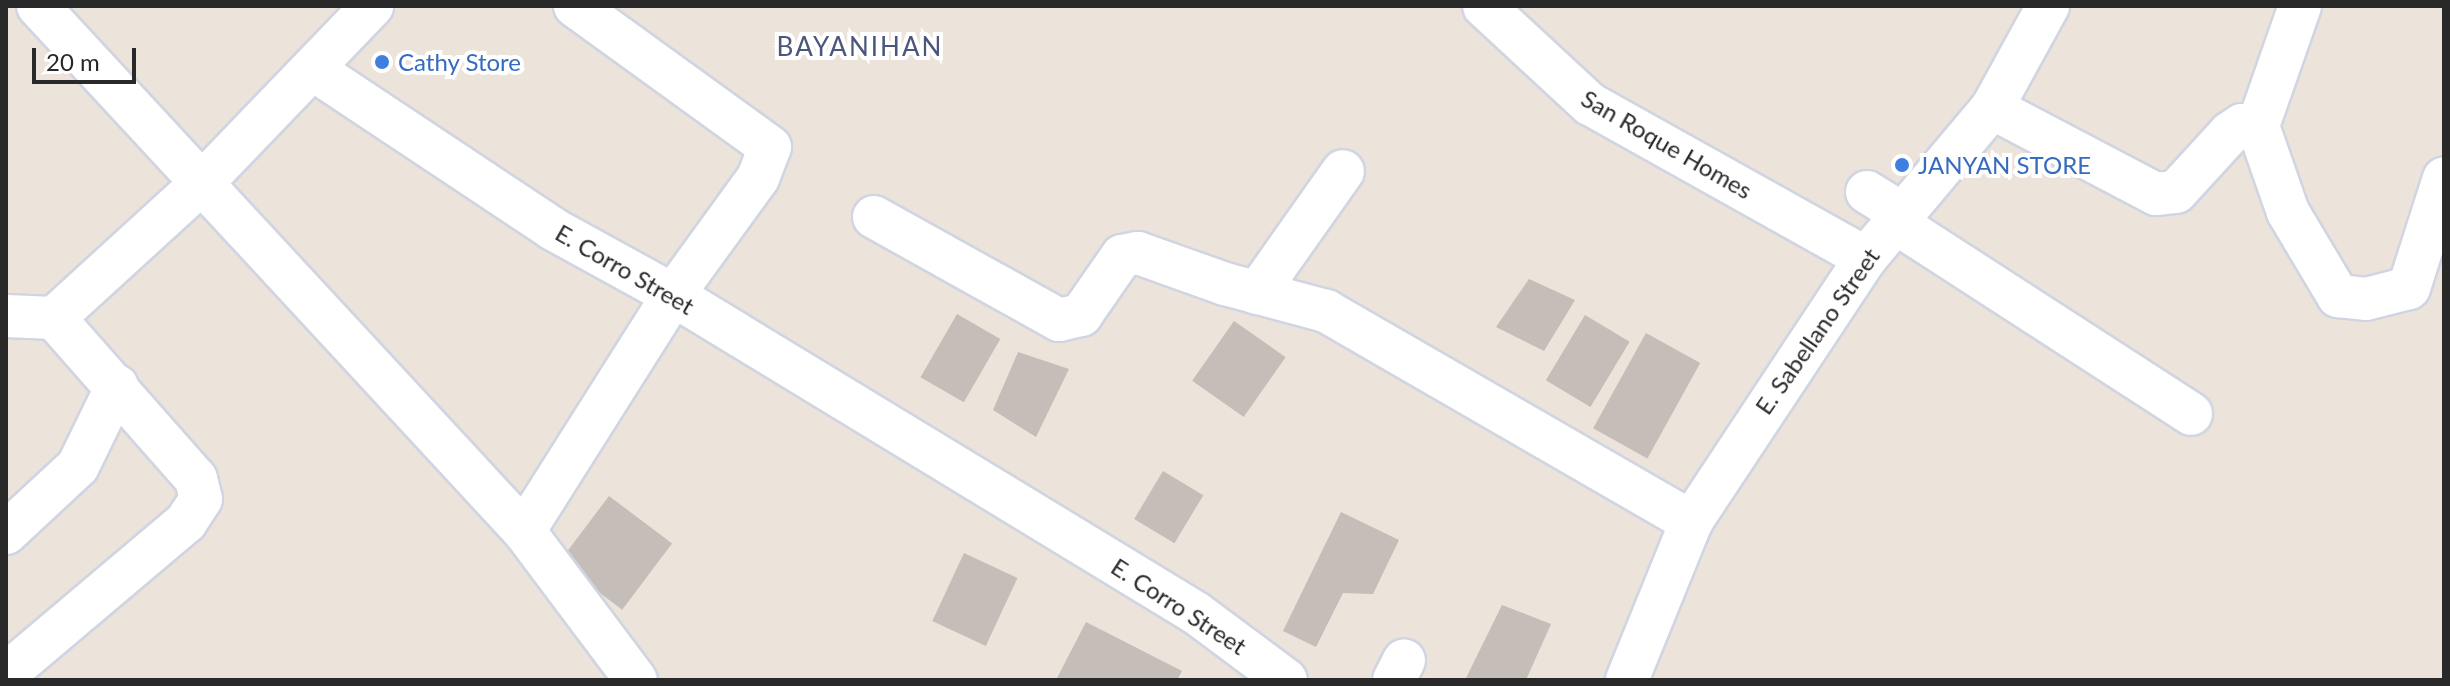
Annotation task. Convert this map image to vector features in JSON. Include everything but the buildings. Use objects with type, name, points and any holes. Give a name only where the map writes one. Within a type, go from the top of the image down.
[{"type":"street","points":[[38,6],[524,531],[636,680]]},
{"type":"street","points":[[6,316],[54,318],[201,184],[314,70],[372,6]]},
{"type":"street","points":[[524,531],[673,295],[758,178],[770,147],[575,6]]},
{"type":"street","name":"San Roque Homes","points":[[1484,6],[1590,104],[1866,258]]},
{"type":"street","name":"E. Sabellano Street","points":[[1627,680],[1691,522],[1866,258],[1887,209],[1992,108],[2048,6]]},
{"type":"street","points":[[2300,6],[2258,126],[2288,212],[2338,296],[2346,299],[2392,296],[2409,288],[2444,178]]},
{"type":"street","name":"E. Corro Street","points":[[314,70],[553,229],[673,295],[1196,613],[1276,677]]},
{"type":"street","points":[[1992,108],[2156,194],[2176,192],[2230,133],[2242,125],[2258,126]]},
{"type":"street","points":[[1257,293],[1343,171]]},
{"type":"street","points":[[1887,209],[2191,414]]},
{"type":"street","points":[[874,217],[1059,320],[1081,315],[1122,256],[1155,256],[1257,293],[1326,311],[1691,522]]},
{"type":"street","points":[[6,674],[186,522],[201,499],[196,479],[54,318]]},
{"type":"street","points":[[6,533],[78,466],[117,386]]},
{"type":"place","name":"Cathy Store","points":[[382,62]]},
{"type":"place","name":"JANYAN STORE","points":[[1902,165]]},
{"type":"district","name":"BAYANIHAN","points":[[860,47]]}]
